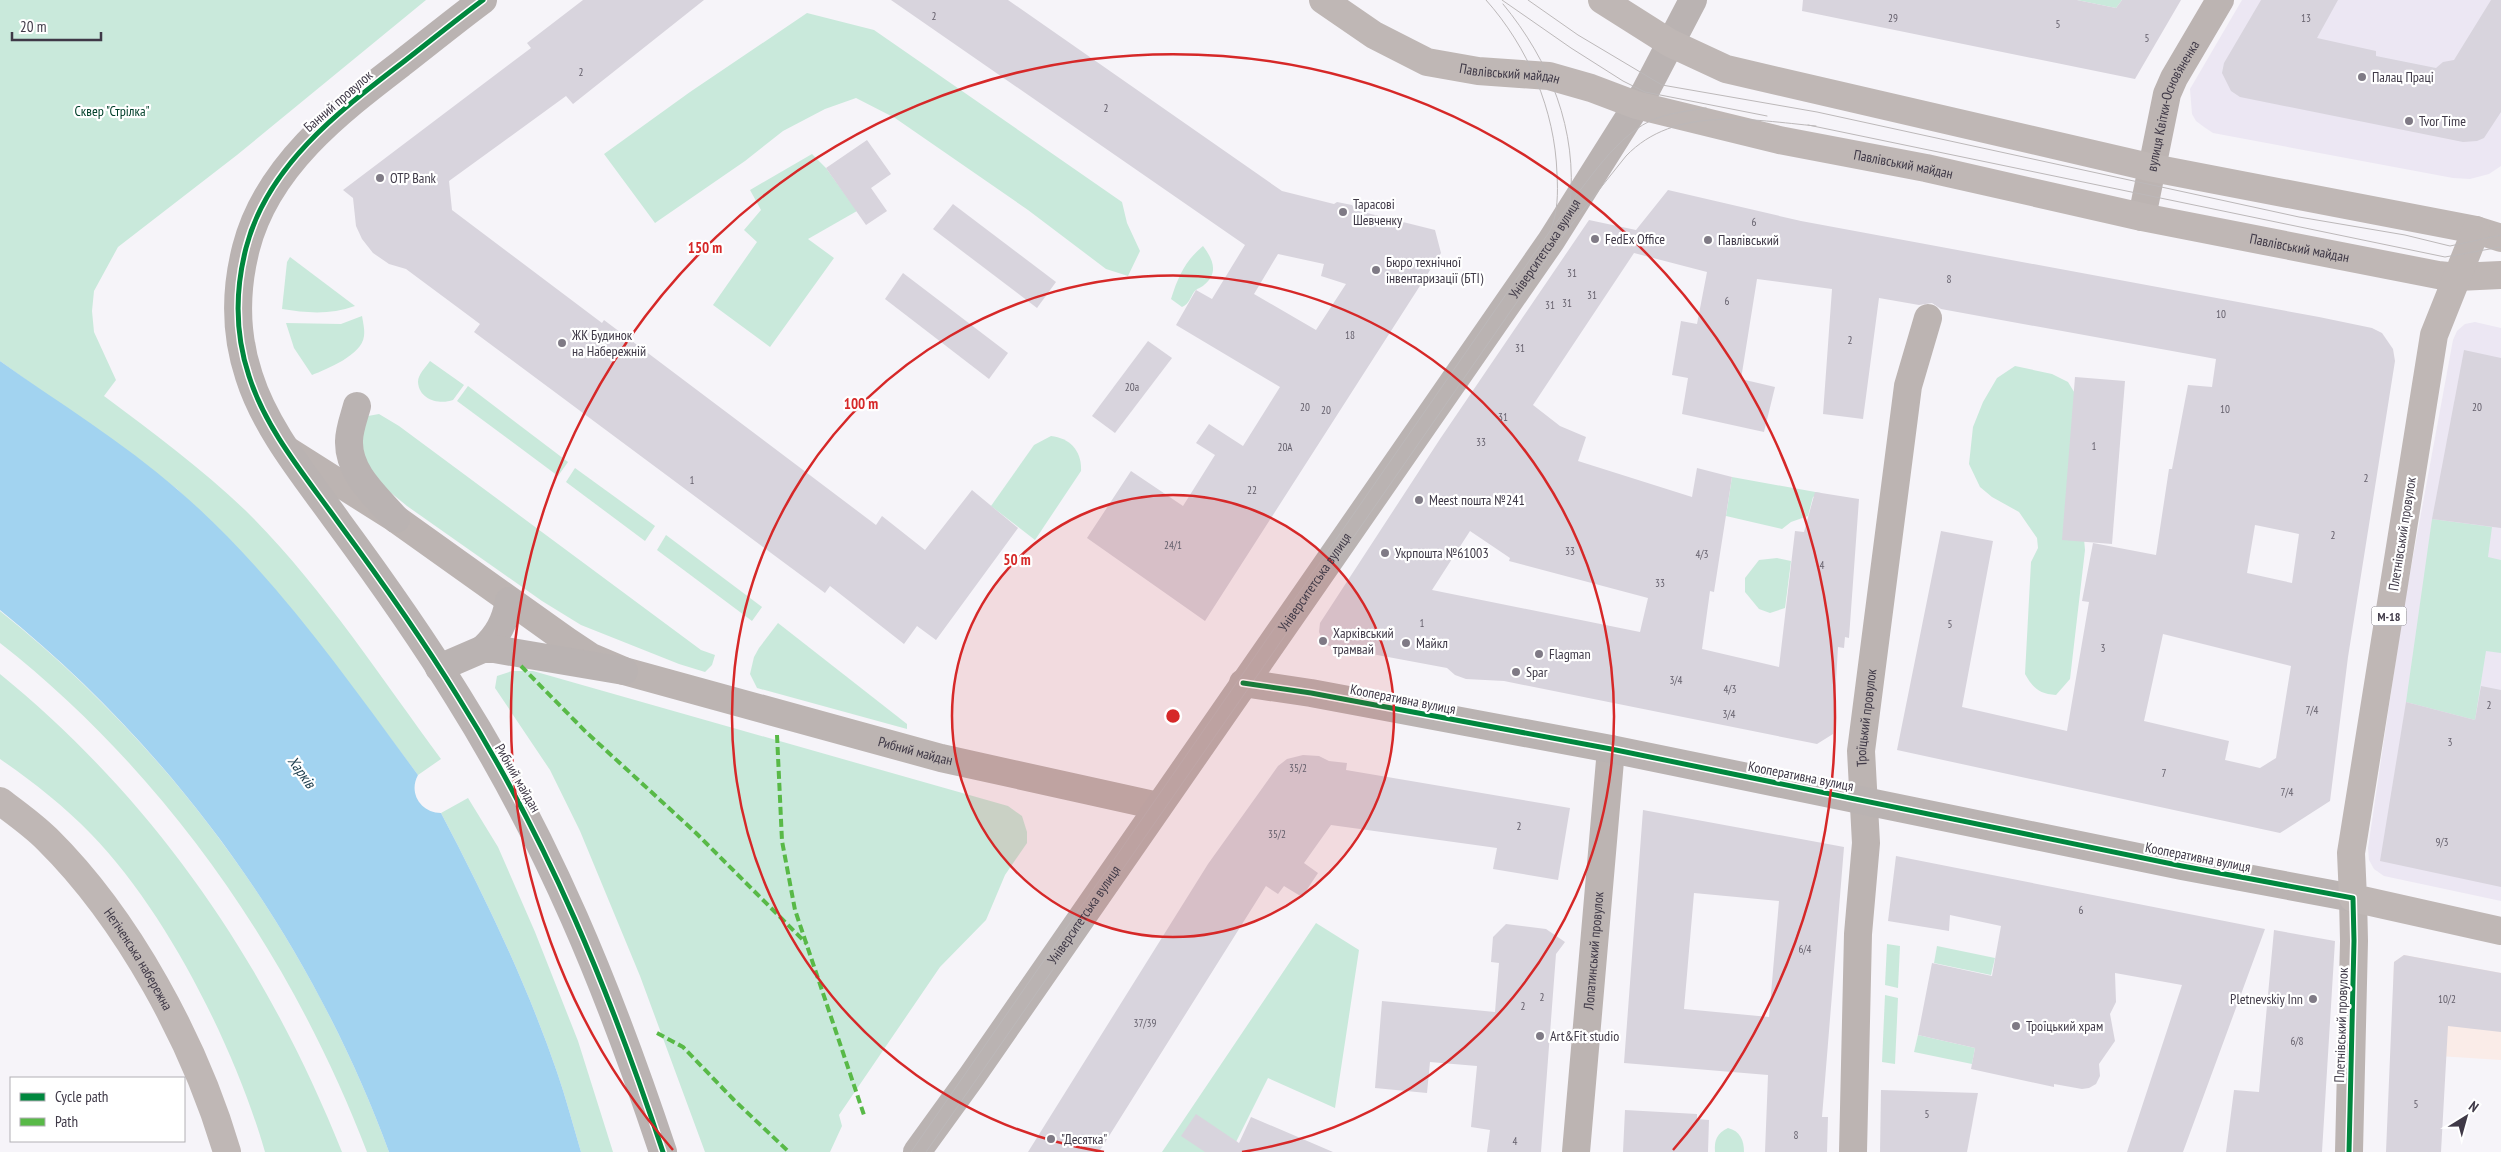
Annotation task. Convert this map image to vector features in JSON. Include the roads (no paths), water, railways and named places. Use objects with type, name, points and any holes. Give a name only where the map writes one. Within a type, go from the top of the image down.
[{"type":"main road","name":"Павлівський майдан","points":[[1323,0],[1374,35],[1428,62],[1478,71],[1549,76],[1591,88],[1636,105],[1779,140],[1926,168],[2142,218],[2458,278],[2501,275]]},
{"type":"main road","points":[[1602,0],[1670,43],[1726,69],[2153,168],[2488,234],[2501,218]]},
{"type":"main road","name":"Плетнівський провулок","points":[[2353,898],[2351,853],[2434,335],[2458,278],[2488,234]]},
{"type":"main road","name":"Нетіченська набережна","points":[[0,801],[46,838],[90,886],[114,918],[155,986],[175,1025],[196,1070],[227,1152]]},
{"type":"main road","name":"Кооперативна вулиця","points":[[2353,898],[2501,931]]},
{"type":"street","name":"Банний провулок","points":[[287,450],[249,376],[238,330],[238,291],[246,248],[254,222],[279,179],[308,141],[368,89],[483,0]]},
{"type":"street","name":"Університетська вулиця","points":[[917,1152],[978,1068],[1551,241],[1636,105],[1693,0]]},
{"type":"street","name":"вулиця Квітки-Основ’яненка","points":[[2142,218],[2167,94],[2174,78],[2220,0]]},
{"type":"street","name":"Троїцький провулок","points":[[1853,1152],[1858,934],[1866,844],[1861,751],[1906,396],[1928,318]]},
{"type":"street","points":[[357,406],[349,439],[350,460],[359,478],[396,519]]},
{"type":"street","name":"Рибний майдан","points":[[287,450],[396,519],[509,601],[591,657],[624,671],[941,758],[1158,806]]},
{"type":"street","name":"Рибний майдан","points":[[287,450],[391,595],[439,668],[541,842],[611,1002],[663,1152]]},
{"type":"street","points":[[439,668],[483,649],[496,636],[503,625],[509,601]]},
{"type":"street","points":[[483,649],[511,650],[624,671]]},
{"type":"street","name":"Кооперативна вулиця","points":[[1243,683],[1311,693],[1610,749],[2182,866],[2353,898]]},
{"type":"street","name":"Лопатинський провулок","points":[[1576,1152],[1610,749]]},
{"type":"street","name":"Плетнівський провулок","points":[[2349,1152],[2354,941],[2353,898]]},
{"type":"water","name":"Харків","points":[[0,361],[157,472],[212,521],[245,555],[306,626],[391,738],[418,775],[415,789],[418,801],[428,810],[441,813],[504,940],[545,1038],[581,1152],[389,1152],[357,1074],[320,998],[278,925],[231,855],[180,788],[124,725],[64,665],[0,610]]},
{"type":"tram line","points":[[911,1152],[1550,231],[1556,210],[1557,181],[1555,150],[1545,103],[1515,38],[1486,0]]},
{"type":"tram line","points":[[1502,0],[1571,48],[1623,81],[1645,92],[1767,116]]},
{"type":"tram line","points":[[1528,0],[1578,35],[1662,85],[1817,112],[2299,217],[2405,235],[2450,246],[2501,235]]},
{"type":"tram line","points":[[1503,4],[1520,26],[1534,49],[1547,73],[1557,98],[1565,123],[1570,150],[1570,205]]},
{"type":"tram line","points":[[1554,225],[1610,154],[1636,130],[1650,121],[1663,116],[1706,108]]},
{"type":"tram line","points":[[926,1152],[1567,230],[1626,156],[1646,140],[1667,129],[1691,123],[1741,119],[1816,126]]},
{"type":"tram line","points":[[1808,125],[2445,257],[2501,247]]},
{"type":"place","name":"Палац Праці","points":[[2362,77]]},
{"type":"place","name":"Tvor Time","points":[[2409,121]]},
{"type":"place","name":"OTP Bank","points":[[380,178]]},
{"type":"place","name":"Тарасові Шевченку","points":[[1343,212]]},
{"type":"place","name":"FedEx Office","points":[[1595,239]]},
{"type":"place","name":"Павлівський","points":[[1708,240]]},
{"type":"place","name":"Бюро технічної інвентаризації (БТІ)","points":[[1376,270]]},
{"type":"place","name":"ЖК Будинок на Набережній","points":[[562,343]]},
{"type":"place","name":"Meest пошта №241","points":[[1419,500]]},
{"type":"place","name":"Укрпошта №61003","points":[[1385,553]]},
{"type":"place","name":"Харківський трамвай","points":[[1323,641]]},
{"type":"place","name":"Майкл","points":[[1406,643]]},
{"type":"place","name":"Flagman","points":[[1539,654]]},
{"type":"place","name":"Spar","points":[[1516,672]]},
{"type":"place","name":"Pletnevskiy Inn","points":[[2313,999]]},
{"type":"place","name":"Троїцький храм","points":[[2016,1026]]},
{"type":"place","name":"Art&Fit studio","points":[[1540,1036]]},
{"type":"place","name":"\"Десятка\"","points":[[1051,1139]]},
{"type":"park label","name":"Сквер \"Стрілка\"","points":[[112,111]]}]
